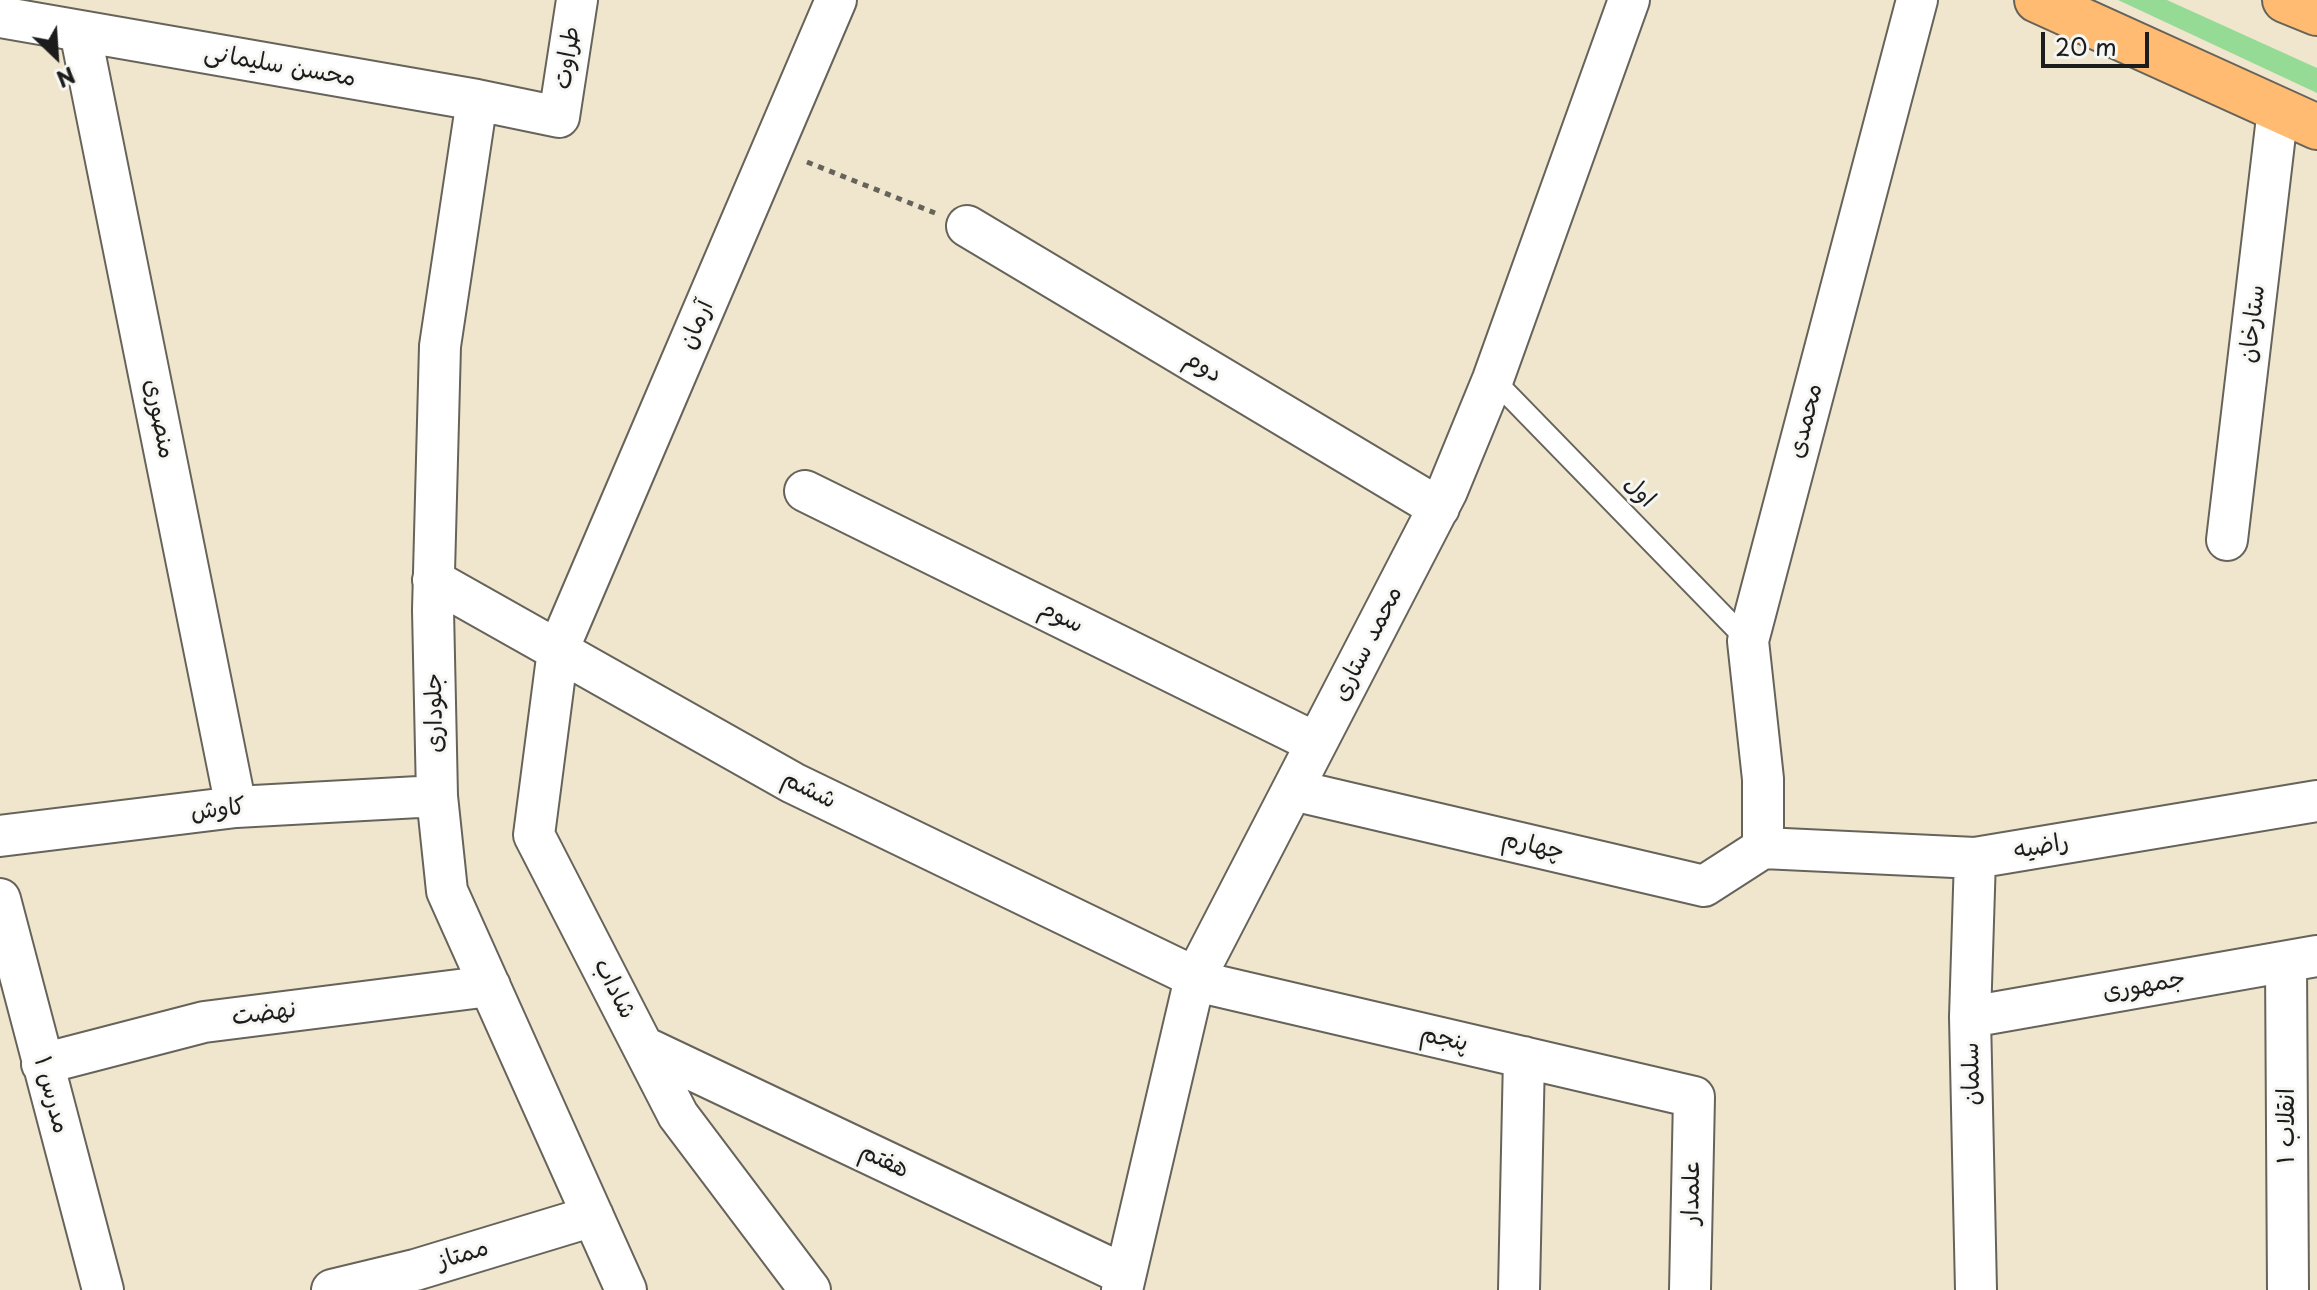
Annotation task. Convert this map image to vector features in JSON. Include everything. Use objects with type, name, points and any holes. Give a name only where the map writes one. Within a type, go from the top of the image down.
[{"type":"main road","points":[[2037,0],[2317,127]]},
{"type":"main road","points":[[2285,0],[2317,13]]},
{"type":"street","name":"طراوت","points":[[559,117],[577,0]]},
{"type":"street","name":"آرمان","points":[[558,650],[836,0]]},
{"type":"street","name":"محمد ستاری","points":[[1123,1282],[1195,978],[1439,508],[1493,379],[1629,0]]},
{"type":"street","name":"محمدی","points":[[1763,848],[1763,779],[1748,641],[1917,0]]},
{"type":"street","name":"محسن سلیمانی","points":[[0,17],[559,117]]},
{"type":"street","name":"منصوری","points":[[80,31],[236,807]]},
{"type":"street","name":"جلوداری","points":[[477,100],[440,346],[433,580],[437,796],[447,891],[626,1290]]},
{"type":"street","name":"ستارخان","points":[[2227,540],[2278,109]]},
{"type":"street","name":"دوم","points":[[967,226],[1439,508]]},
{"type":"street","name":"سوم","points":[[805,491],[1316,743]]},
{"type":"street","name":"ششم","points":[[433,580],[793,783],[1195,978]]},
{"type":"street","name":"شاداب","points":[[558,650],[534,835],[678,1115],[810,1290]]},
{"type":"street","name":"چهارم","points":[[1293,790],[1704,886],[1763,848]]},
{"type":"street","name":"کاوش","points":[[0,836],[236,807],[437,796]]},
{"type":"street","name":"راضیه","points":[[1763,848],[1975,858],[2317,801]]},
{"type":"street","name":"سلمان","points":[[1975,858],[1970,1017],[1976,1290]]},
{"type":"street","name":"مدرس ۱","points":[[0,899],[103,1290]]},
{"type":"street","name":"جمهوری","points":[[1970,1017],[2302,959]]},
{"type":"street","name":"انقلاب ۱","points":[[2288,1290],[2302,959]]},
{"type":"street","name":"پنجم","points":[[1195,978],[1209,984],[1694,1097]]},
{"type":"street","name":"نهضت","points":[[42,1064],[204,1022],[490,986]]},
{"type":"street","name":"هفتم","points":[[644,1047],[1123,1282]]},
{"type":"street","points":[[1519,1290],[1524,1057]]},
{"type":"street","name":"علمدار","points":[[1690,1290],[1694,1097]]},
{"type":"street","name":"ممتاز","points":[[332,1290],[415,1270],[593,1216]]},
{"type":"lane","name":"اول","points":[[1493,379],[1748,641]]},
{"type":"path","points":[[772,148],[967,226]]},
{"type":"green space","points":[[2118,0],[2167,0],[2317,68],[2317,93]]}]
